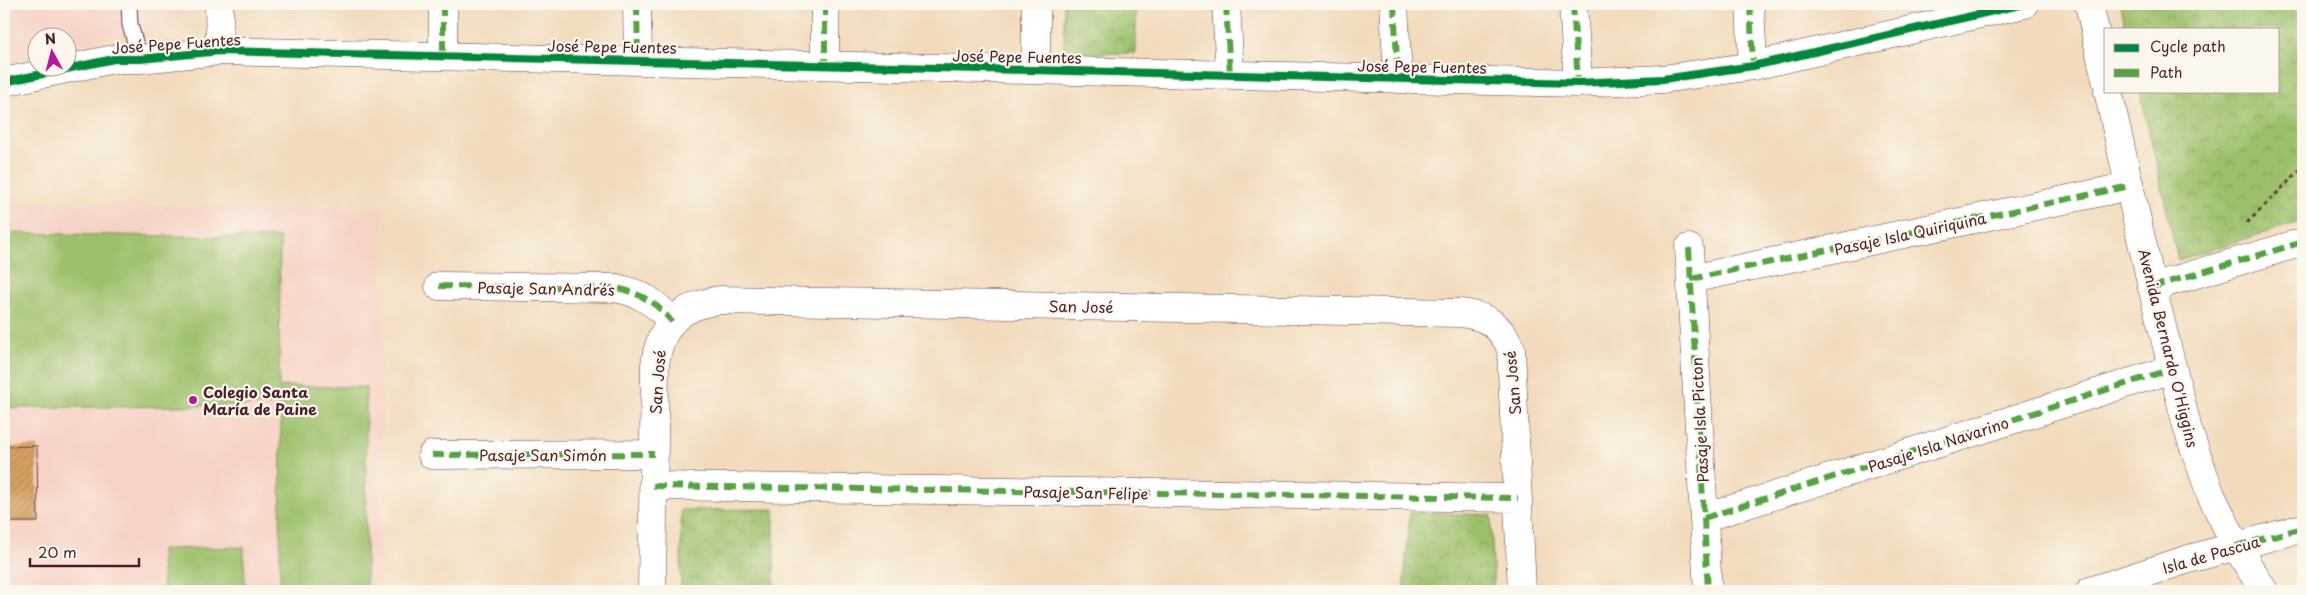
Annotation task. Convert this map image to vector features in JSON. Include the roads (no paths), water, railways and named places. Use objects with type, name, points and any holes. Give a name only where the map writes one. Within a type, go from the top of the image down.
[{"type":"street","points":[[219,4],[220,51]]},
{"type":"street","points":[[443,4],[443,56]]},
{"type":"street","points":[[637,4],[638,61]]},
{"type":"street","points":[[825,4],[825,65]]},
{"type":"street","points":[[1036,4],[1036,70]]},
{"type":"street","points":[[1226,4],[1230,75]]},
{"type":"street","points":[[1394,4],[1398,79]]},
{"type":"street","points":[[1573,4],[1578,83]]},
{"type":"street","points":[[1750,4],[1753,66]]},
{"type":"street","name":"José Pepe Fuentes","points":[[4,82],[114,60],[220,51],[1578,83],[1663,79],[1753,66],[2024,4]]},
{"type":"street","points":[[2089,4],[2104,71]]},
{"type":"street","name":"Avenida Bernardo O'Higgins","points":[[2108,92],[2172,369],[2199,463],[2211,495],[2236,546],[2264,591]]},
{"type":"street","name":"Pasaje Isla Quiriquina","points":[[1691,279],[2130,186]]},
{"type":"street","points":[[2152,287],[2303,242]]},
{"type":"street","name":"Pasaje Isla Picton","points":[[1690,248],[1708,591]]},
{"type":"street","name":"Pasaje San Andrés","points":[[440,286],[616,288],[650,299],[662,309],[672,322]]},
{"type":"street","name":"San José","points":[[652,591],[655,365],[657,350],[662,334],[685,310],[702,303],[720,300],[1473,314],[1497,326],[1506,336],[1511,349],[1522,591]]},
{"type":"street","name":"Pasaje Isla Navarino","points":[[1704,518],[2172,369]]},
{"type":"street","name":"Pasaje San Simón","points":[[432,455],[654,454]]},
{"type":"street","name":"Pasaje San Felipe","points":[[653,486],[1518,498]]},
{"type":"street","name":"Isla de Pascua","points":[[2090,591],[2236,546],[2303,528]]},
{"type":"lane","points":[[129,4],[130,25],[140,59]]},
{"type":"place","name":"Colegio Santa María de Paine","points":[[193,400]]}]
